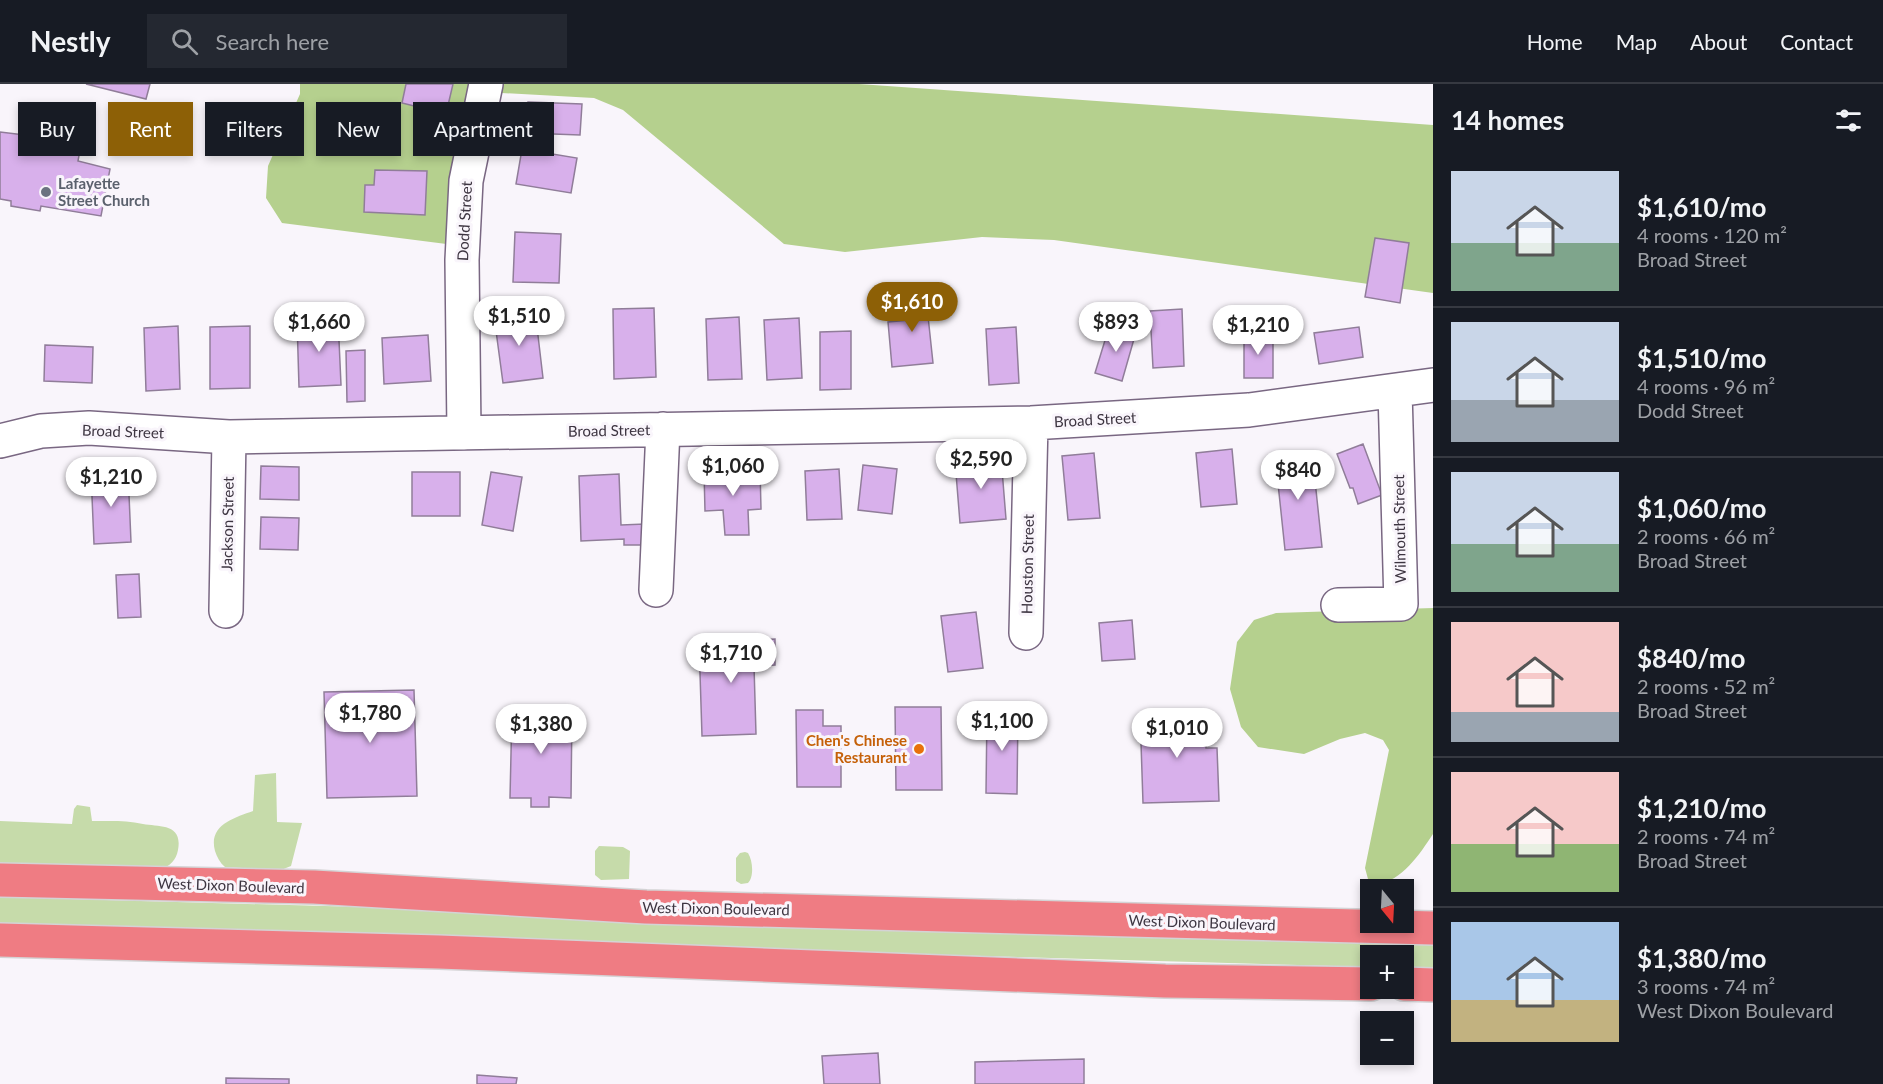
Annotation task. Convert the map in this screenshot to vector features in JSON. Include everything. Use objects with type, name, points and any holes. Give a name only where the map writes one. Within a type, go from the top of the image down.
[{"type":"highway","name":"West Dixon Boulevard","points":[[0,880],[325,888],[658,908],[1433,928]]},
{"type":"highway","points":[[0,940],[428,952],[1165,981],[1360,984]]},
{"type":"highway","points":[[1414,984],[1433,985]]},
{"type":"street","name":"Dodd Street","points":[[464,433],[462,260],[466,181],[486,84]]},
{"type":"street","name":"Broad Street","points":[[0,441],[41,431],[89,428],[229,437],[1030,423],[1249,410],[1433,385]]},
{"type":"street","name":"Wilmouth Street","points":[[1338,605],[1401,604],[1395,390]]},
{"type":"street","name":"Houston Street","points":[[1026,633],[1030,423]]},
{"type":"street","points":[[656,590],[663,429]]},
{"type":"street","name":"Jackson Street","points":[[226,611],[229,437]]},
{"type":"green space","points":[[300,84],[859,84],[1433,125],[1433,293],[1054,240],[982,237],[845,252],[784,244],[623,110],[594,98],[485,92],[484,102],[413,102],[413,156],[475,156],[462,246],[282,223],[266,198],[268,166],[272,156],[304,156],[304,102],[296,102],[300,94]]},
{"type":"green space","points":[[1433,608],[1433,834],[1409,866],[1392,879],[1368,879],[1365,868],[1389,750],[1383,740],[1365,733],[1340,739],[1304,754],[1258,747],[1241,727],[1230,689],[1237,642],[1254,620],[1276,613]]},
{"type":"green space","points":[[276,773],[277,822],[302,823],[291,866],[281,870],[225,867],[215,851],[215,835],[224,824],[253,811],[255,775]]},
{"type":"green space","points":[[77,805],[90,807],[92,821],[130,822],[168,828],[177,835],[179,841],[176,857],[161,870],[0,866],[0,821],[72,824],[74,809]]},
{"type":"green space","points":[[599,846],[623,847],[630,851],[629,879],[601,880],[595,875],[595,851]]},
{"type":"green space","points":[[745,852],[750,856],[752,873],[748,883],[741,884],[736,881],[736,858],[740,853]]},
{"type":"green space","points":[[0,897],[1433,937],[1433,969],[1414,968],[1414,945],[1360,945],[1360,967],[766,950],[0,923]]},
{"type":"building","points":[[86,84],[150,84],[146,99]]},
{"type":"building","points":[[406,84],[453,84],[449,102],[413,102],[413,106],[402,103]]},
{"type":"building","points":[[554,103],[582,104],[580,135],[554,134]]},
{"type":"building","points":[[0,132],[18,134],[18,156],[79,156],[78,161],[110,169],[101,216],[41,206],[40,211],[11,206],[11,201],[0,199]]},
{"type":"building","points":[[554,154],[577,158],[571,193],[516,184],[521,156]]},
{"type":"building","points":[[375,170],[427,171],[425,215],[364,212],[365,185],[374,185]]},
{"type":"building","points":[[515,232],[561,234],[559,283],[513,282]]},
{"type":"building","points":[[1375,238],[1409,243],[1400,303],[1365,297]]},
{"type":"building","points":[[925,288],[933,363],[892,367],[888,322],[909,320],[906,289]]},
{"type":"building","points":[[654,308],[656,377],[614,379],[613,309]]},
{"type":"building","points":[[1182,309],[1184,366],[1153,368],[1150,311]]},
{"type":"building","points":[[535,310],[543,378],[503,383],[494,316]]},
{"type":"building","points":[[739,317],[742,379],[708,380],[706,319]]},
{"type":"building","points":[[338,318],[341,385],[299,387],[297,320]]},
{"type":"building","points":[[799,318],[802,378],[767,380],[764,320]]},
{"type":"building","points":[[1110,324],[1136,332],[1122,381],[1095,373]]},
{"type":"building","points":[[178,326],[180,389],[146,391],[144,328]]},
{"type":"building","points":[[250,326],[250,388],[210,389],[210,327]]},
{"type":"building","points":[[1016,327],[1019,383],[989,385],[986,329]]},
{"type":"building","points":[[1359,327],[1363,357],[1319,364],[1314,333]]},
{"type":"building","points":[[851,331],[851,389],[820,390],[820,332]]},
{"type":"building","points":[[1244,334],[1273,334],[1273,378],[1244,378]]},
{"type":"building","points":[[428,335],[431,381],[384,384],[382,338]]},
{"type":"building","points":[[45,345],[93,347],[92,383],[44,381]]},
{"type":"building","points":[[365,350],[365,401],[347,402],[346,351]]},
{"type":"building","points":[[1363,444],[1382,495],[1358,504],[1337,454]]},
{"type":"building","points":[[1232,449],[1237,504],[1201,507],[1196,453]]},
{"type":"building","points":[[1312,452],[1322,547],[1285,550],[1275,455]]},
{"type":"building","points":[[1094,453],[1100,518],[1068,520],[1062,456]]},
{"type":"building","points":[[1001,457],[1006,519],[960,523],[955,461]]},
{"type":"building","points":[[863,465],[897,469],[892,514],[858,510]]},
{"type":"building","points":[[261,466],[299,467],[299,500],[260,499]]},
{"type":"building","points":[[760,469],[761,509],[748,510],[749,535],[725,535],[723,510],[705,511],[704,471]]},
{"type":"building","points":[[839,469],[842,519],[807,520],[805,471]]},
{"type":"building","points":[[128,471],[131,542],[94,544],[91,473]]},
{"type":"building","points":[[412,472],[460,472],[460,516],[412,516]]},
{"type":"building","points":[[491,472],[522,477],[513,531],[482,525]]},
{"type":"building","points":[[619,474],[621,525],[645,524],[645,545],[624,545],[624,539],[581,541],[579,476]]},
{"type":"building","points":[[261,517],[299,518],[298,550],[260,549]]},
{"type":"building","points":[[139,574],[141,617],[118,618],[116,575]]},
{"type":"building","points":[[976,612],[983,668],[948,672],[941,616]]},
{"type":"building","points":[[1132,620],[1135,659],[1102,661],[1099,623]]},
{"type":"building","points":[[775,639],[775,665],[754,666],[756,734],[702,736],[699,642]]},
{"type":"building","points":[[414,690],[417,796],[327,798],[324,692]]},
{"type":"building","name":"Chen's Chinese Restaurant","points":[[895,707],[941,707],[942,790],[896,790]]},
{"type":"building","points":[[512,710],[572,710],[571,798],[549,797],[549,807],[531,807],[531,798],[510,798]]},
{"type":"building","points":[[796,710],[823,710],[823,726],[841,726],[841,787],[797,787]]},
{"type":"building","points":[[987,711],[1018,711],[1017,794],[986,793]]},
{"type":"building","points":[[1205,711],[1206,748],[1217,748],[1219,801],[1143,803],[1140,713]]},
{"type":"building","points":[[878,1053],[880,1084],[824,1084],[822,1056]]},
{"type":"building","points":[[1084,1059],[1084,1084],[975,1084],[975,1062]]},
{"type":"building","points":[[477,1075],[517,1078],[516,1084],[477,1084]]},
{"type":"building","points":[[226,1078],[289,1079],[289,1084],[226,1084]]},
{"type":"place","name":"Lafayette Street Church","points":[[46,192]]},
{"type":"place","name":"Chen's Chinese Restaurant","points":[[919,749]]}]
